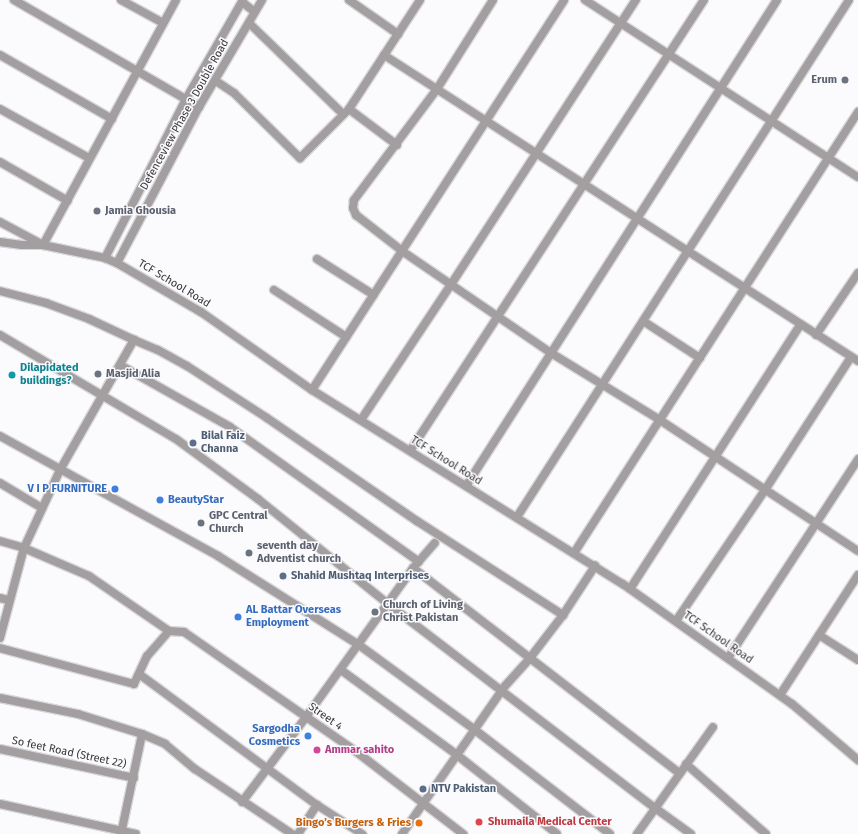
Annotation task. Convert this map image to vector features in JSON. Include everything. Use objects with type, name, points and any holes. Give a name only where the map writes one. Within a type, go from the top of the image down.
[{"type":"street","points":[[14,0],[29,3],[136,71],[200,107]]},
{"type":"street","points":[[121,0],[163,23]]},
{"type":"street","points":[[0,242],[22,245],[43,245],[68,201],[89,158],[112,119],[136,71],[176,0]]},
{"type":"street","name":"Defenceview Phase 3 Double Road","points":[[117,263],[200,107],[262,0]]},
{"type":"street","points":[[349,0],[398,34]]},
{"type":"street","points":[[216,80],[234,93],[300,158],[346,112],[420,0]]},
{"type":"street","points":[[493,0],[437,89],[354,200],[353,208],[356,215],[402,251],[551,353],[660,420],[715,458],[858,551]]},
{"type":"street","points":[[312,390],[564,0]]},
{"type":"street","points":[[585,0],[858,177]]},
{"type":"street","points":[[361,420],[452,284],[636,0]]},
{"type":"street","points":[[410,451],[704,0]]},
{"type":"street","points":[[466,486],[777,0]]},
{"type":"street","points":[[517,518],[849,0]]},
{"type":"street","points":[[105,258],[186,99],[243,1],[255,12]]},
{"type":"street","points":[[249,23],[346,112],[396,145]]},
{"type":"street","points":[[0,55],[112,119]]},
{"type":"street","points":[[384,55],[854,359],[676,621]]},
{"type":"street","points":[[0,109],[89,158]]},
{"type":"street","points":[[574,553],[858,112]]},
{"type":"street","points":[[0,162],[68,201]]},
{"type":"street","name":"TCF School Road","points":[[0,222],[43,245],[105,258],[117,263],[201,312],[312,390],[630,589],[780,695],[858,760]]},
{"type":"street","points":[[317,260],[374,295]]},
{"type":"street","points":[[816,334],[858,273]]},
{"type":"street","points":[[274,290],[346,337]]},
{"type":"street","points":[[0,291],[46,303],[88,319],[158,350],[187,366],[267,418],[417,521],[563,615]]},
{"type":"street","points":[[644,321],[700,358]]},
{"type":"street","points":[[630,589],[801,324]]},
{"type":"street","points":[[0,335],[102,397],[176,439],[252,494],[388,604],[691,834]]},
{"type":"street","points":[[0,638],[24,548],[60,470],[134,340]]},
{"type":"street","points":[[120,365],[230,427],[416,565],[530,658],[679,773]]},
{"type":"street","points":[[0,436],[218,556],[359,645],[475,730],[610,834]]},
{"type":"street","points":[[728,658],[858,459]]},
{"type":"street","points":[[0,483],[42,508]]},
{"type":"street","name":"Street 4","points":[[0,540],[24,548],[89,576],[169,630],[184,632],[354,750],[463,834]]},
{"type":"street","points":[[242,802],[341,670],[416,565],[435,543]]},
{"type":"street","points":[[402,834],[502,690],[530,658],[563,615],[587,581],[595,566]]},
{"type":"street","points":[[780,695],[857,580]]},
{"type":"street","points":[[0,598],[9,600]]},
{"type":"street","points":[[0,648],[134,684],[147,656],[169,630]]},
{"type":"street","points":[[819,635],[858,660]]},
{"type":"street","points":[[341,670],[457,755],[557,834]]},
{"type":"street","points":[[139,674],[317,804],[362,834]]},
{"type":"street","points":[[0,698],[78,714],[142,734],[165,744],[195,769],[242,802],[292,834]]},
{"type":"street","points":[[637,834],[713,727]]},
{"type":"street","points":[[121,832],[134,778],[142,734]]},
{"type":"street","name":"So feet Road (Street 22)","points":[[0,749],[134,778]]},
{"type":"street","points":[[686,764],[766,834]]},
{"type":"street","points":[[0,804],[121,832],[136,834]]},
{"type":"street","points":[[298,834],[317,804]]},
{"type":"place","name":"Erum","points":[[845,80]]},
{"type":"place","name":"Jamia Ghousia","points":[[97,211]]},
{"type":"place","name":"Masjid Alia","points":[[98,374]]},
{"type":"place","name":"Dilapidated buildings?","points":[[12,375]]},
{"type":"place","name":"Bilal Faiz Channa","points":[[193,443]]},
{"type":"place","name":"V I P FURNITURE","points":[[115,489]]},
{"type":"place","name":"BeautyStar","points":[[160,500]]},
{"type":"place","name":"GPC Central Church","points":[[201,523]]},
{"type":"place","name":"seventh day Adventist church","points":[[249,553]]},
{"type":"place","name":"Shahid Mushtaq Interprises","points":[[283,576]]},
{"type":"place","name":"Church of Living Christ Pakistan","points":[[375,612]]},
{"type":"place","name":"AL Battar Overseas Employment","points":[[238,617]]},
{"type":"place","name":"Sargodha Cosmetics","points":[[308,736]]},
{"type":"place","name":"Ammar sahito","points":[[317,750]]},
{"type":"place","name":"NTV Pakistan","points":[[423,789]]},
{"type":"place","name":"Shumaila Medical Center","points":[[479,822]]},
{"type":"place","name":"Bingo’s Burgers & Fries","points":[[419,823]]}]
